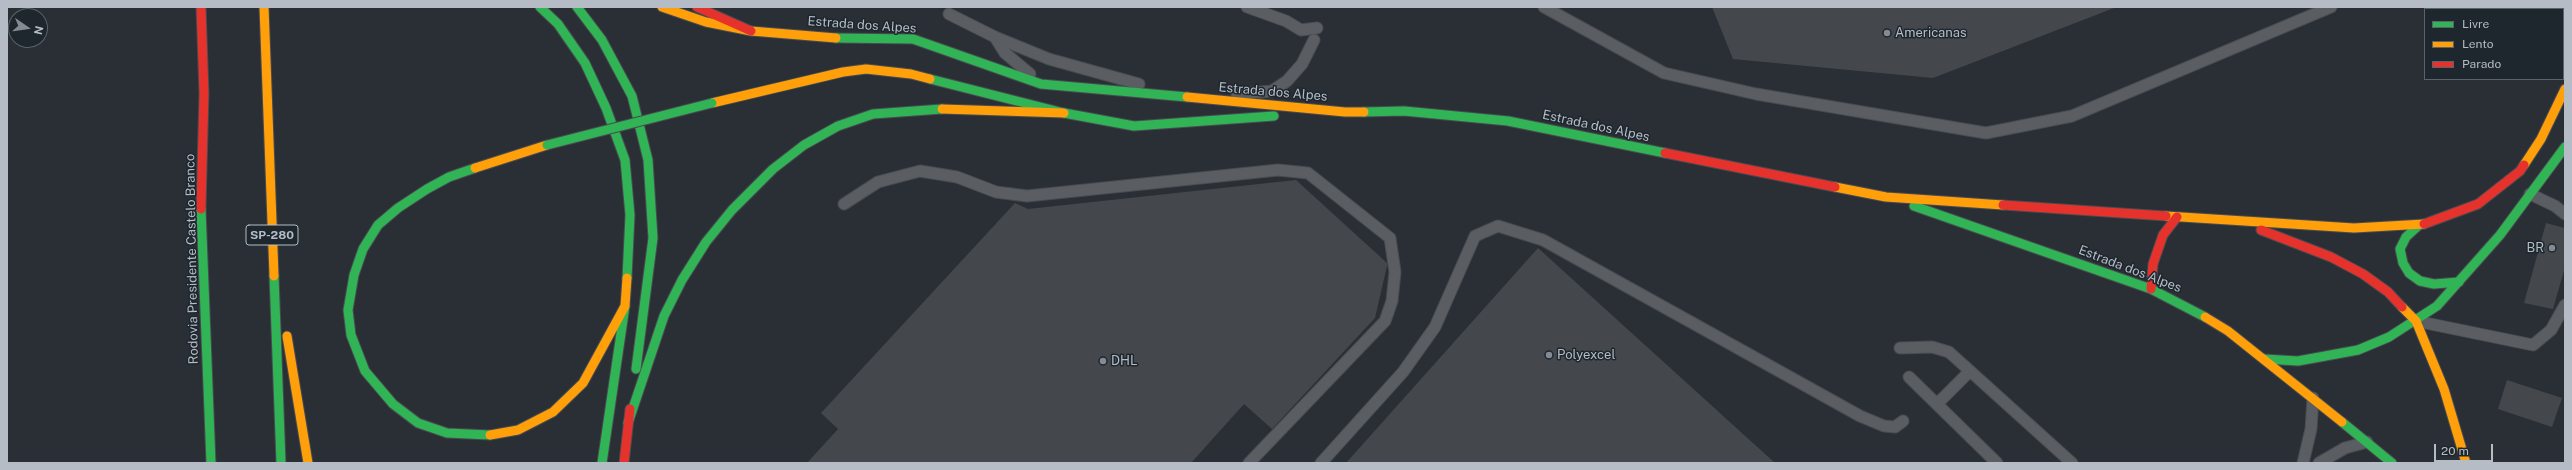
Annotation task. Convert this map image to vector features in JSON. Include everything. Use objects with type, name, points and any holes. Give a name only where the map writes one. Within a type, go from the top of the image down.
[{"type":"main road","name":"Rodovia Presidente Castelo Branco","points":[[201,7],[204,93],[201,202],[211,463]]},
{"type":"main road","name":"SP-280","points":[[264,7],[281,463]]},
{"type":"main road","points":[[540,7],[558,24],[585,63],[606,108],[625,160],[630,215],[625,306],[602,463]]},
{"type":"main road","points":[[577,7],[602,40],[632,96],[648,160],[652,238],[624,463]]},
{"type":"main road","name":"Estrada dos Alpes","points":[[662,7],[706,22],[751,31],[864,40],[913,39],[1041,84],[1346,112],[1404,111],[1508,121],[1886,197],[2354,228],[2418,226]]},
{"type":"main road","points":[[697,7],[751,31]]},
{"type":"main road","points":[[625,306],[583,383],[553,412],[518,430],[484,436],[447,433],[418,423],[393,404],[365,371],[351,335],[348,310],[354,275],[363,248],[378,226],[398,208],[449,178],[495,160],[547,145],[712,103],[843,72],[866,69],[887,69],[1064,113],[1134,126],[1346,112]]},
{"type":"main road","points":[[2459,282],[2434,284],[2420,281],[2409,273],[2403,263],[2400,249],[2406,237],[2418,226],[2478,204],[2520,171],[2541,139],[2565,89]]},
{"type":"main road","points":[[628,423],[664,316],[686,274],[706,242],[732,210],[773,169],[804,145],[838,126],[874,114],[932,109],[1064,113]]},
{"type":"main road","points":[[2264,359],[2298,361],[2350,352],[2389,337],[2416,321],[2437,306],[2500,235],[2565,147]]},
{"type":"main road","name":"Estrada dos Alpes","points":[[1886,197],[2151,289],[2186,305],[2228,331],[2313,397],[2392,463]]},
{"type":"main road","points":[[2151,289],[2153,264],[2163,235],[2177,217]]},
{"type":"main road","points":[[2235,221],[2317,251],[2363,274],[2388,292],[2416,321],[2444,389],[2465,460],[2456,463]]},
{"type":"main road","points":[[273,253],[308,463]]},
{"type":"lane","points":[[1247,7],[1286,21],[1301,30],[1317,28]]},
{"type":"lane","points":[[1544,7],[1664,73],[1756,94],[1986,133],[2072,116],[2331,7]]},
{"type":"lane","points":[[948,14],[995,37],[1049,59],[1136,83],[1186,92],[1240,94],[1272,91],[1287,81],[1302,64],[1314,40]]},
{"type":"lane","points":[[995,37],[1005,53],[1041,84]]},
{"type":"lane","points":[[844,204],[878,182],[920,171],[957,177],[996,192],[1027,196],[1278,170],[1308,173],[1390,238],[1395,272],[1392,301],[1385,321],[1249,463]]},
{"type":"lane","points":[[2530,194],[2555,206],[2565,214]]},
{"type":"lane","points":[[1321,463],[1403,372],[1435,326],[1475,236],[1498,226],[1543,240],[1860,416],[1884,426],[1895,427],[1904,421]]},
{"type":"lane","points":[[2416,321],[2533,345],[2551,330],[2565,305]]},
{"type":"lane","points":[[1900,348],[1942,348],[1970,370],[2072,463]]},
{"type":"lane","points":[[1937,404],[1970,370]]},
{"type":"lane","points":[[1909,377],[1998,463]]},
{"type":"lane","points":[[2303,463],[2311,429],[2313,397]]},
{"type":"lane","points":[[2319,463],[2345,448],[2367,442]]},
{"type":"building","name":"Americanas","points":[[1712,7],[2114,8],[1933,78],[1733,59]]},
{"type":"building","name":"DHL","points":[[1296,180],[1387,263],[1387,266],[1375,318],[1272,429],[1244,404],[1191,463],[807,463],[838,429],[821,413],[1015,203],[1028,209]]},
{"type":"building","name":"BR","points":[[2546,223],[2565,228],[2565,267],[2553,309],[2524,303]]},
{"type":"building","name":"Polyexcel","points":[[1538,248],[1775,463],[1346,463]]},
{"type":"building","points":[[2507,380],[2562,398],[2552,427],[2498,409]]},
{"type":"traffic: fast","points":[[540,7],[558,24],[585,63],[606,108],[625,160],[630,215],[627,278]]},
{"type":"traffic: fast","points":[[577,7],[602,40],[632,96],[648,160],[653,238],[636,369]]},
{"type":"traffic: fast","points":[[836,38],[913,39],[1041,84],[1187,97]]},
{"type":"traffic: fast","points":[[930,79],[1064,113],[1134,126],[1274,116]]},
{"type":"traffic: fast","points":[[547,145],[712,103]]},
{"type":"traffic: fast","points":[[628,423],[664,316],[682,280],[706,242],[732,210],[773,169],[804,145],[838,126],[873,114],[942,109]]},
{"type":"traffic: fast","points":[[1364,112],[1404,111],[1508,121],[1665,153]]},
{"type":"traffic: fast","points":[[2264,359],[2298,361],[2358,350],[2389,337],[2437,306],[2500,235],[2565,147]]},
{"type":"traffic: fast","points":[[475,168],[449,177],[427,189],[398,208],[378,225],[363,249],[354,275],[348,310],[351,335],[365,371],[393,404],[418,423],[447,433],[490,435]]},
{"type":"traffic: fast","points":[[1914,206],[2151,289],[2205,317]]},
{"type":"traffic: fast","points":[[201,209],[211,463]]},
{"type":"traffic: fast","points":[[2418,226],[2406,237],[2400,249],[2403,263],[2409,273],[2420,281],[2434,284],[2459,282]]},
{"type":"traffic: fast","points":[[274,276],[281,463]]},
{"type":"traffic: fast","points":[[602,463],[625,306]]},
{"type":"traffic: fast","points":[[2342,422],[2392,463]]},
{"type":"traffic: slow","points":[[264,7],[274,276]]},
{"type":"traffic: slow","points":[[662,7],[706,22],[751,31],[836,38]]},
{"type":"traffic: slow","points":[[712,103],[843,72],[866,69],[911,74],[930,79]]},
{"type":"traffic: slow","points":[[2524,165],[2541,139],[2565,89]]},
{"type":"traffic: slow","points":[[1187,97],[1345,112],[1364,112]]},
{"type":"traffic: slow","points":[[942,109],[1064,113]]},
{"type":"traffic: slow","points":[[475,168],[547,145]]},
{"type":"traffic: slow","points":[[1835,187],[1886,197],[2003,205]]},
{"type":"traffic: slow","points":[[2166,216],[2354,228],[2424,224]]},
{"type":"traffic: slow","points":[[490,435],[518,430],[553,412],[583,383],[625,306],[627,278]]},
{"type":"traffic: slow","points":[[2402,307],[2416,321],[2444,389],[2466,463]]},
{"type":"traffic: slow","points":[[2205,317],[2228,331],[2342,422]]},
{"type":"traffic: slow","points":[[287,336],[308,463]]},
{"type":"traffic: jam","points":[[201,7],[204,93],[201,209]]},
{"type":"traffic: jam","points":[[697,7],[751,31]]},
{"type":"traffic: jam","points":[[1665,153],[1835,187]]},
{"type":"traffic: jam","points":[[2424,224],[2478,204],[2520,171],[2524,165]]},
{"type":"traffic: jam","points":[[2003,205],[2166,216]]},
{"type":"traffic: jam","points":[[2151,289],[2153,264],[2163,235],[2177,217]]},
{"type":"traffic: jam","points":[[2261,230],[2331,257],[2363,274],[2388,292],[2402,307]]},
{"type":"traffic: jam","points":[[624,463],[630,409]]},
{"type":"place","name":"Americanas","points":[[1887,33]]},
{"type":"place","name":"BR","points":[[2552,248]]},
{"type":"place","name":"Polyexcel","points":[[1549,355]]},
{"type":"place","name":"DHL","points":[[1103,361]]}]
